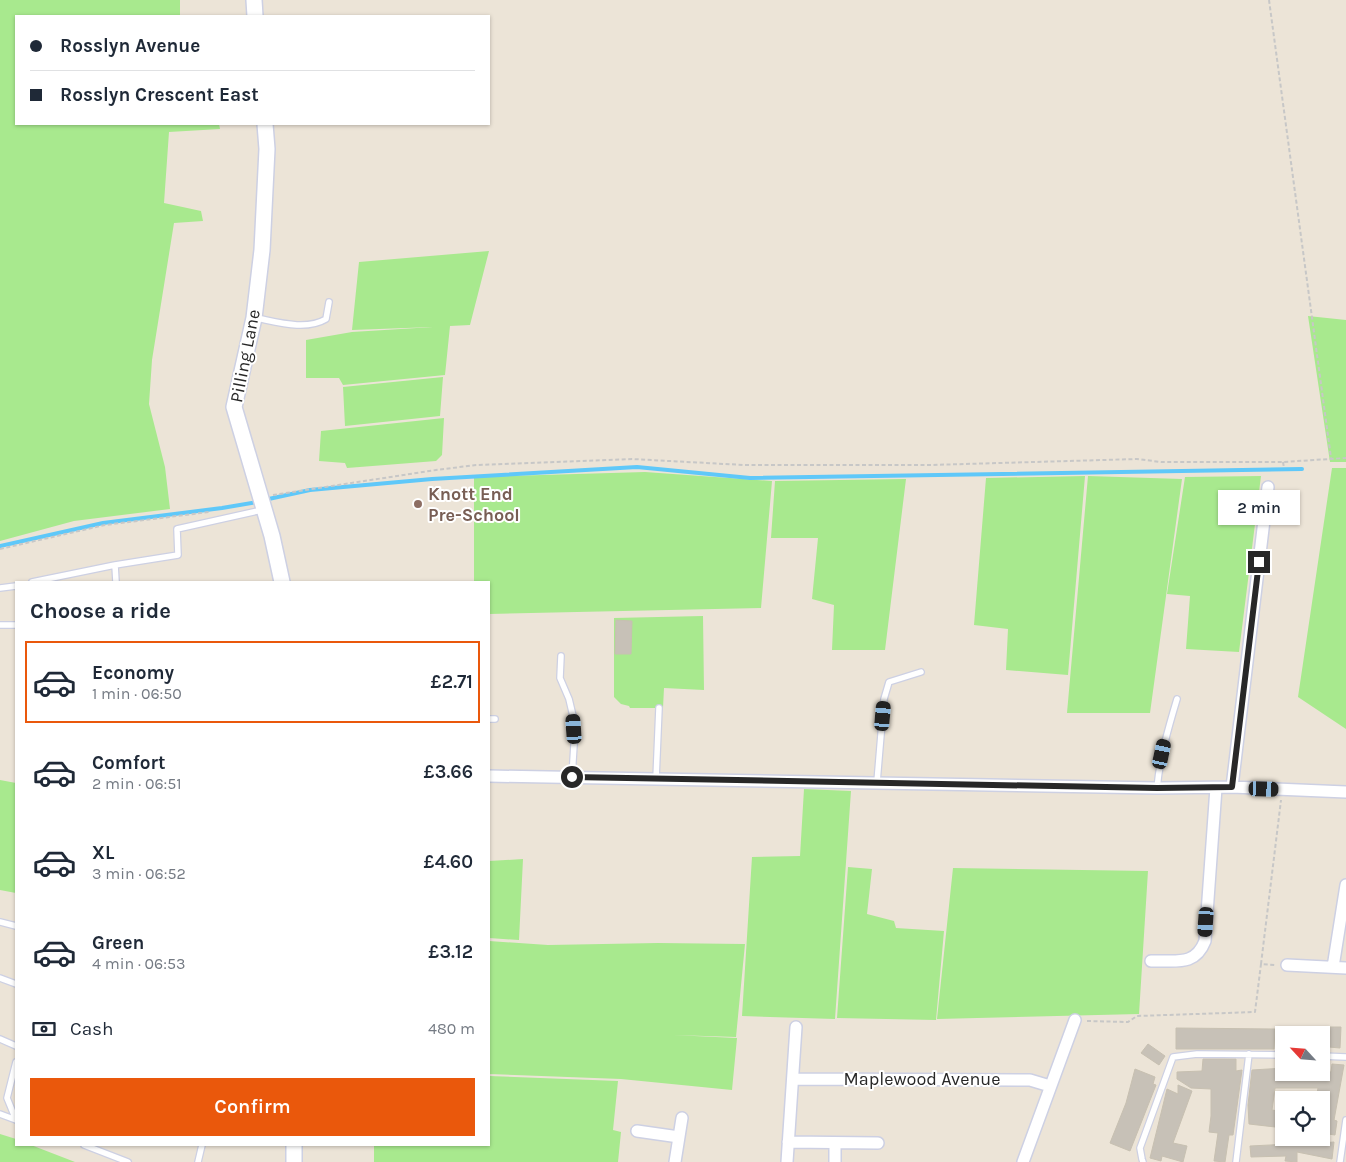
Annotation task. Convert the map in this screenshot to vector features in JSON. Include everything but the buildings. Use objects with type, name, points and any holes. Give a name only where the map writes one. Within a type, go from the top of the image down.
[{"type":"street","points":[[254,0],[255,15]]},
{"type":"street","name":"Pilling Lane","points":[[265,125],[267,149],[262,250],[254,318],[234,407],[263,503],[282,581]]},
{"type":"street","points":[[1232,787],[1268,487]]},
{"type":"street","points":[[490,776],[1157,788],[1232,787],[1346,792]]},
{"type":"street","points":[[1151,961],[1190,960],[1201,950],[1205,941],[1216,788]]},
{"type":"street","points":[[1333,967],[1346,885]]},
{"type":"street","points":[[1287,966],[1346,968]]},
{"type":"street","points":[[1023,1162],[1075,1020]]},
{"type":"street","points":[[787,1162],[796,1026]]},
{"type":"street","name":"Maplewood Avenue","points":[[793,1079],[1030,1080],[1050,1086]]},
{"type":"street","points":[[675,1162],[682,1118]]},
{"type":"street","points":[[637,1131],[679,1137]]},
{"type":"street","points":[[788,1142],[878,1143]]},
{"type":"street","points":[[835,1144],[835,1162]]},
{"type":"street","points":[[294,1146],[294,1162]]},
{"type":"lane","points":[[254,318],[294,324],[320,322],[326,319],[329,302]]},
{"type":"lane","points":[[37,581],[115,565],[178,556],[177,529],[263,503]]},
{"type":"lane","points":[[115,565],[116,581]]},
{"type":"lane","points":[[0,588],[15,586]]},
{"type":"lane","points":[[0,625],[15,625]]},
{"type":"lane","points":[[560,656],[560,678],[574,716],[572,777]]},
{"type":"lane","points":[[877,782],[884,699],[889,682],[921,672]]},
{"type":"lane","points":[[1157,788],[1164,741],[1176,699]]},
{"type":"lane","points":[[656,779],[659,708]]},
{"type":"lane","points":[[0,922],[15,926]]},
{"type":"lane","points":[[0,978],[15,984]]},
{"type":"lane","points":[[0,1040],[15,1046]]},
{"type":"lane","points":[[1143,1162],[1140,1148],[1173,1057],[1197,1054],[1275,1055]]},
{"type":"lane","points":[[1236,1162],[1249,1054]]},
{"type":"lane","points":[[1330,1056],[1346,1057]]},
{"type":"lane","points":[[15,1066],[7,1098],[15,1118]]},
{"type":"lane","points":[[0,1114],[15,1120]]},
{"type":"lane","points":[[1340,1162],[1346,1120]]},
{"type":"lane","points":[[87,1146],[128,1162]]},
{"type":"lane","points":[[198,1162],[202,1146]]},
{"type":"path","points":[[1269,0],[1331,458]]},
{"type":"path","points":[[281,494],[476,465],[632,459],[744,465],[930,465],[1137,459],[1161,462],[1283,462],[1346,458]]},
{"type":"path","points":[[1283,462],[1284,468]]},
{"type":"path","points":[[0,549],[105,526]]},
{"type":"path","points":[[1075,1020],[1128,1022],[1137,1016],[1255,1012],[1281,789]]},
{"type":"path","points":[[1261,964],[1287,966]]},
{"type":"green space","points":[[0,0],[180,0],[180,15],[15,15],[15,125],[219,125],[220,129],[169,132],[164,203],[201,211],[203,221],[174,223],[152,360],[149,404],[165,467],[170,509],[74,521],[0,541]]},
{"type":"green space","points":[[489,251],[470,325],[450,326],[445,375],[343,385],[339,378],[306,378],[306,340],[352,332],[433,327],[352,330],[359,262]]},
{"type":"green space","points":[[1308,316],[1346,320],[1346,462],[1330,462]]},
{"type":"green space","points":[[443,377],[440,416],[345,426],[343,387]]},
{"type":"green space","points":[[444,418],[442,455],[436,461],[347,468],[345,463],[319,461],[321,431]]},
{"type":"green space","points":[[1332,468],[1346,468],[1346,729],[1298,697]]},
{"type":"green space","points":[[645,472],[772,481],[761,608],[490,614],[490,581],[474,581],[474,477]]},
{"type":"green space","points":[[1085,476],[1068,675],[1006,670],[1008,629],[974,625],[986,478]]},
{"type":"green space","points":[[1088,476],[1182,479],[1150,713],[1067,713]]},
{"type":"green space","points":[[1261,476],[1239,652],[1186,649],[1190,596],[1167,594],[1185,477]]},
{"type":"green space","points":[[906,479],[885,650],[832,650],[834,605],[812,599],[818,538],[771,538],[775,481]]},
{"type":"green space","points":[[703,616],[704,690],[664,688],[663,708],[630,708],[621,704],[614,697],[614,618]]},
{"type":"green space","points":[[0,780],[15,783],[15,893],[0,890]]},
{"type":"green space","points":[[804,789],[851,791],[835,1019],[742,1016],[752,857],[800,856]]},
{"type":"green space","points":[[523,859],[519,940],[490,938],[490,861]]},
{"type":"green space","points":[[848,867],[872,869],[867,914],[894,921],[896,928],[944,931],[936,1020],[837,1018]]},
{"type":"green space","points":[[953,868],[1148,871],[1139,1014],[937,1019]]},
{"type":"green space","points":[[490,941],[548,945],[745,944],[736,1037],[673,1035],[737,1038],[732,1090],[621,1079],[490,1074]]},
{"type":"green space","points":[[490,1076],[618,1081],[613,1130],[621,1132],[618,1162],[374,1162],[374,1146],[490,1146]]},
{"type":"green space","points":[[0,1134],[15,1139],[15,1146],[34,1146],[75,1162],[0,1162]]},
{"type":"waterway","points":[[264,500],[310,490],[432,479],[637,467],[750,478],[1302,469]]},
{"type":"waterway","points":[[0,546],[103,523],[258,502]]},
{"type":"place","name":"Knott End Pre-School","points":[[418,504]]},
{"type":"route","points":[[572,777],[1157,788],[1232,787],[1259,562]]}]
